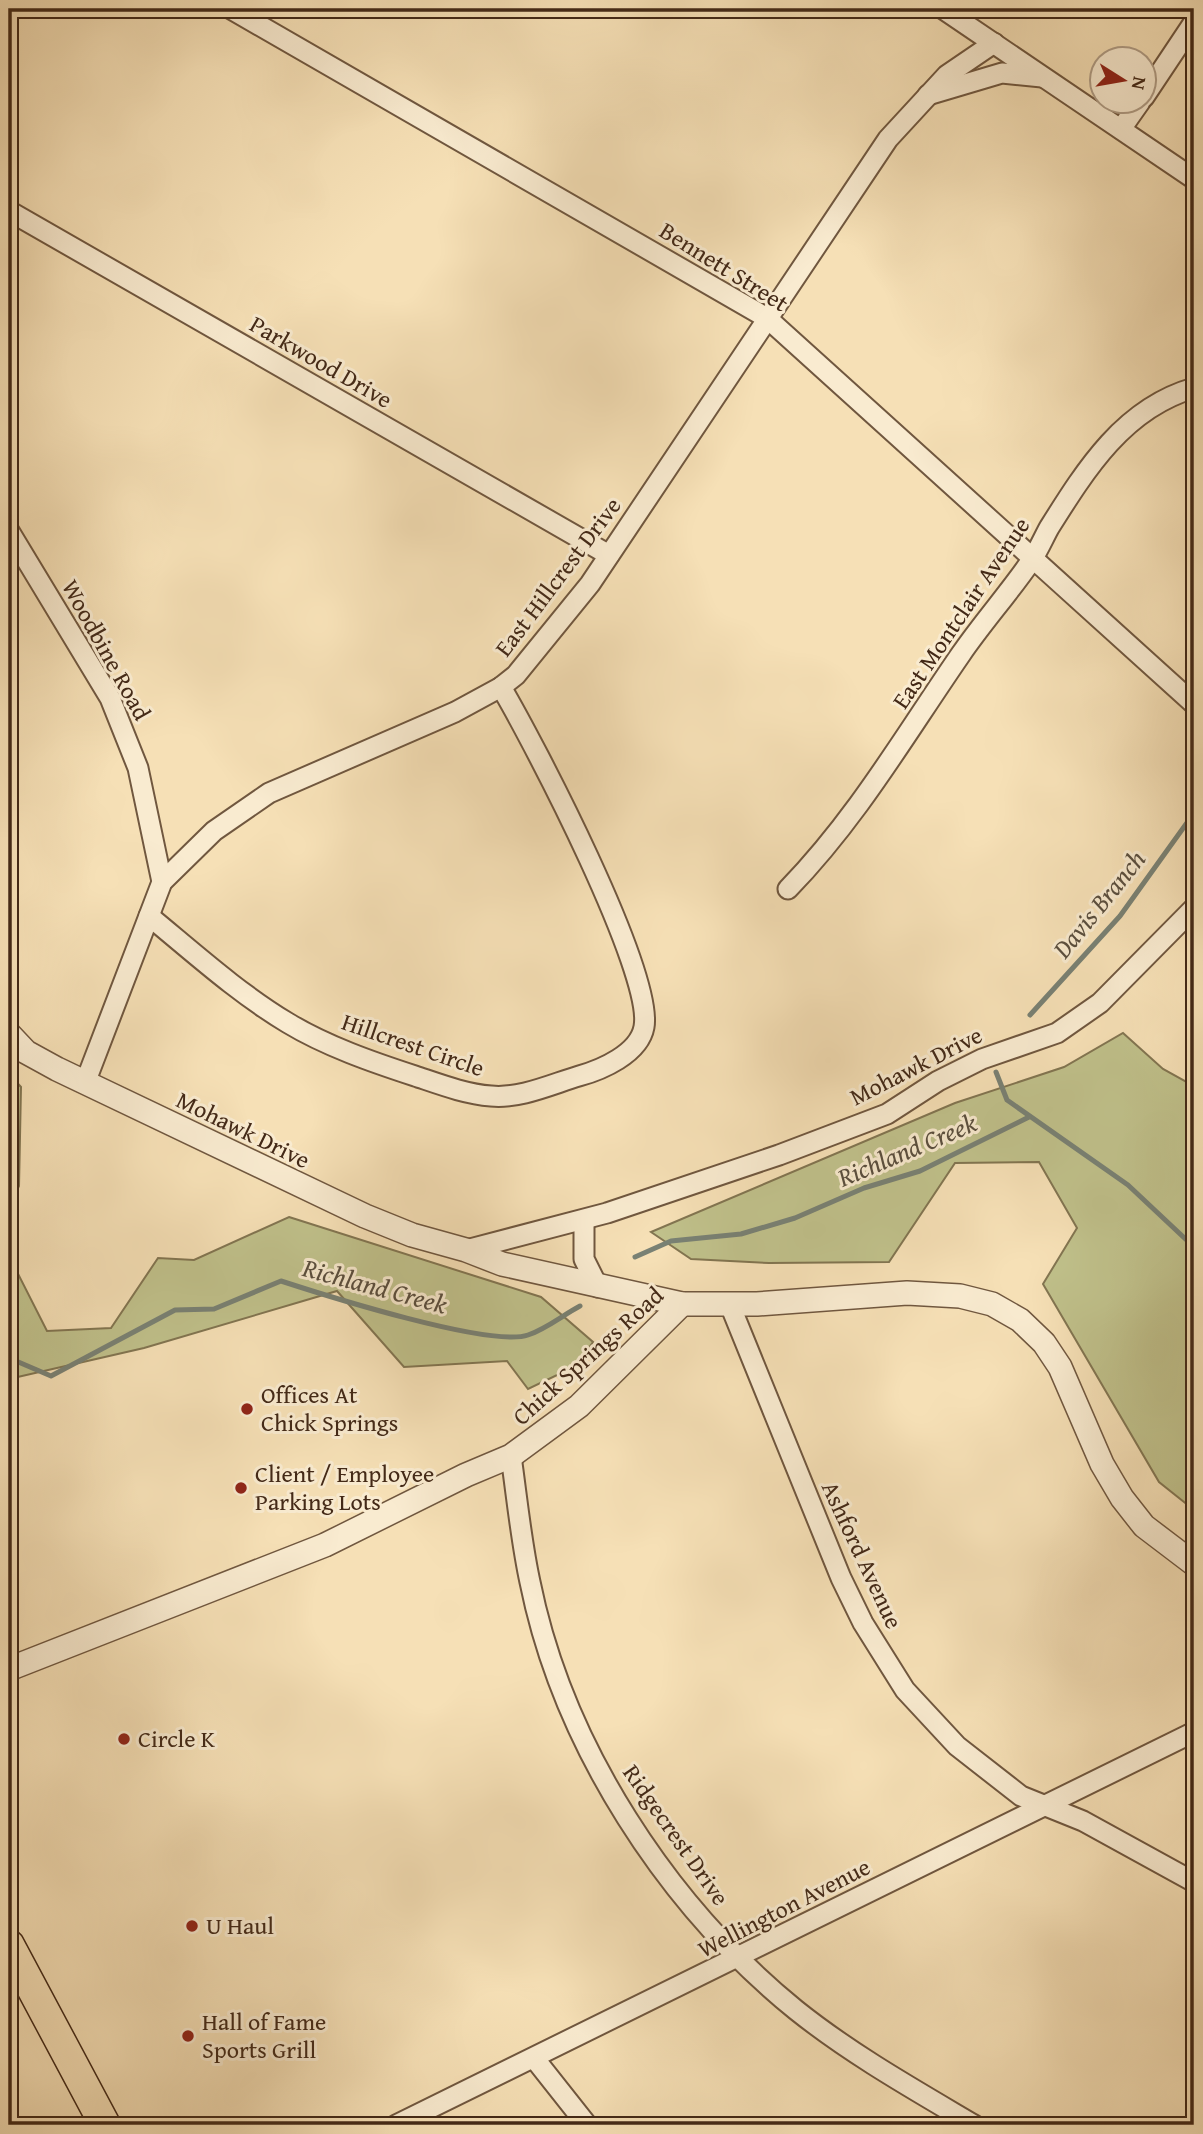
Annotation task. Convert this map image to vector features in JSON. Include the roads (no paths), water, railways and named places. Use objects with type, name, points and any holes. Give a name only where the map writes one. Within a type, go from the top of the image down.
[{"type":"main road","points":[[9,1945],[105,2125]]},
{"type":"street","name":"Bennett Street","points":[[231,9],[767,318],[1194,704]]},
{"type":"street","points":[[943,9],[1194,179]]},
{"type":"street","points":[[1158,75],[1194,22]]},
{"type":"street","name":"East Hillcrest Drive","points":[[85,1083],[162,882],[214,831],[269,793],[455,712],[502,687],[516,675],[554,630],[609,555],[888,138],[927,95],[965,60],[993,43]]},
{"type":"street","points":[[927,95],[1002,74],[1043,77]]},
{"type":"street","points":[[1121,129],[1130,116]]},
{"type":"street","name":"Parkwood Drive","points":[[9,211],[609,555]]},
{"type":"street","name":"East Montclair Avenue","points":[[788,889],[854,814],[961,655],[1032,560],[1048,530],[1102,449],[1142,412],[1164,398],[1194,388]]},
{"type":"street","name":"Woodbine Road","points":[[9,531],[89,661],[127,736],[138,768],[162,882]]},
{"type":"street","name":"Hillcrest Circle","points":[[149,916],[253,1001],[290,1024],[396,1070],[451,1088],[492,1097],[519,1094],[605,1068],[631,1048],[644,1031],[645,1007],[619,930],[569,817],[502,687]]},
{"type":"street","name":"Mohawk Drive","points":[[466,1250],[584,1220],[779,1155],[887,1114],[937,1081],[982,1059],[1057,1033],[1101,1003],[1194,908]]},
{"type":"street","name":"Mohawk Drive","points":[[9,1034],[26,1052],[85,1083],[365,1216],[412,1235],[466,1250],[502,1264],[682,1304]]},
{"type":"street","points":[[584,1220],[584,1259],[598,1287]]},
{"type":"street","name":"Chick Springs Road","points":[[9,1669],[325,1545],[466,1475],[511,1456],[541,1437],[579,1406],[682,1304],[730,1305],[906,1293],[960,1296],[992,1304],[1020,1320],[1044,1343],[1060,1367],[1102,1464],[1122,1498],[1144,1526],[1194,1564]]},
{"type":"street","name":"Ashford Avenue","points":[[730,1305],[841,1578],[863,1623],[905,1690],[957,1746],[1002,1783],[1043,1805],[1083,1821],[1194,1882]]},
{"type":"street","name":"Ridgecrest Drive","points":[[511,1456],[530,1583],[551,1657],[582,1736],[632,1824],[710,1926],[797,2011],[857,2055],[974,2125]]},
{"type":"street","name":"Wellington Avenue","points":[[396,2125],[1194,1732]]},
{"type":"street","points":[[534,2058],[587,2125]]},
{"type":"waterway","name":"Davis Branch","points":[[1030,1015],[1120,916],[1194,813]]},
{"type":"waterway","name":"Richland Creek","points":[[996,1072],[1007,1100],[1128,1185],[1194,1247]]},
{"type":"waterway","name":"Richland Creek","points":[[635,1257],[671,1241],[741,1234],[795,1218],[864,1188],[920,1171],[1029,1117]]},
{"type":"waterway","name":"Richland Creek","points":[[9,1358],[51,1376],[175,1310],[214,1309],[281,1281],[407,1318],[480,1334],[509,1337],[535,1332],[580,1306]]},
{"type":"place","name":"Offices At Chick Springs","points":[[247,1409]]},
{"type":"place","name":"Client / Employee Parking Lots","points":[[241,1488]]},
{"type":"place","name":"Circle K","points":[[124,1739]]},
{"type":"place","name":"U Haul","points":[[192,1926]]},
{"type":"place","name":"Hall of Fame Sports Grill","points":[[188,2036]]}]
